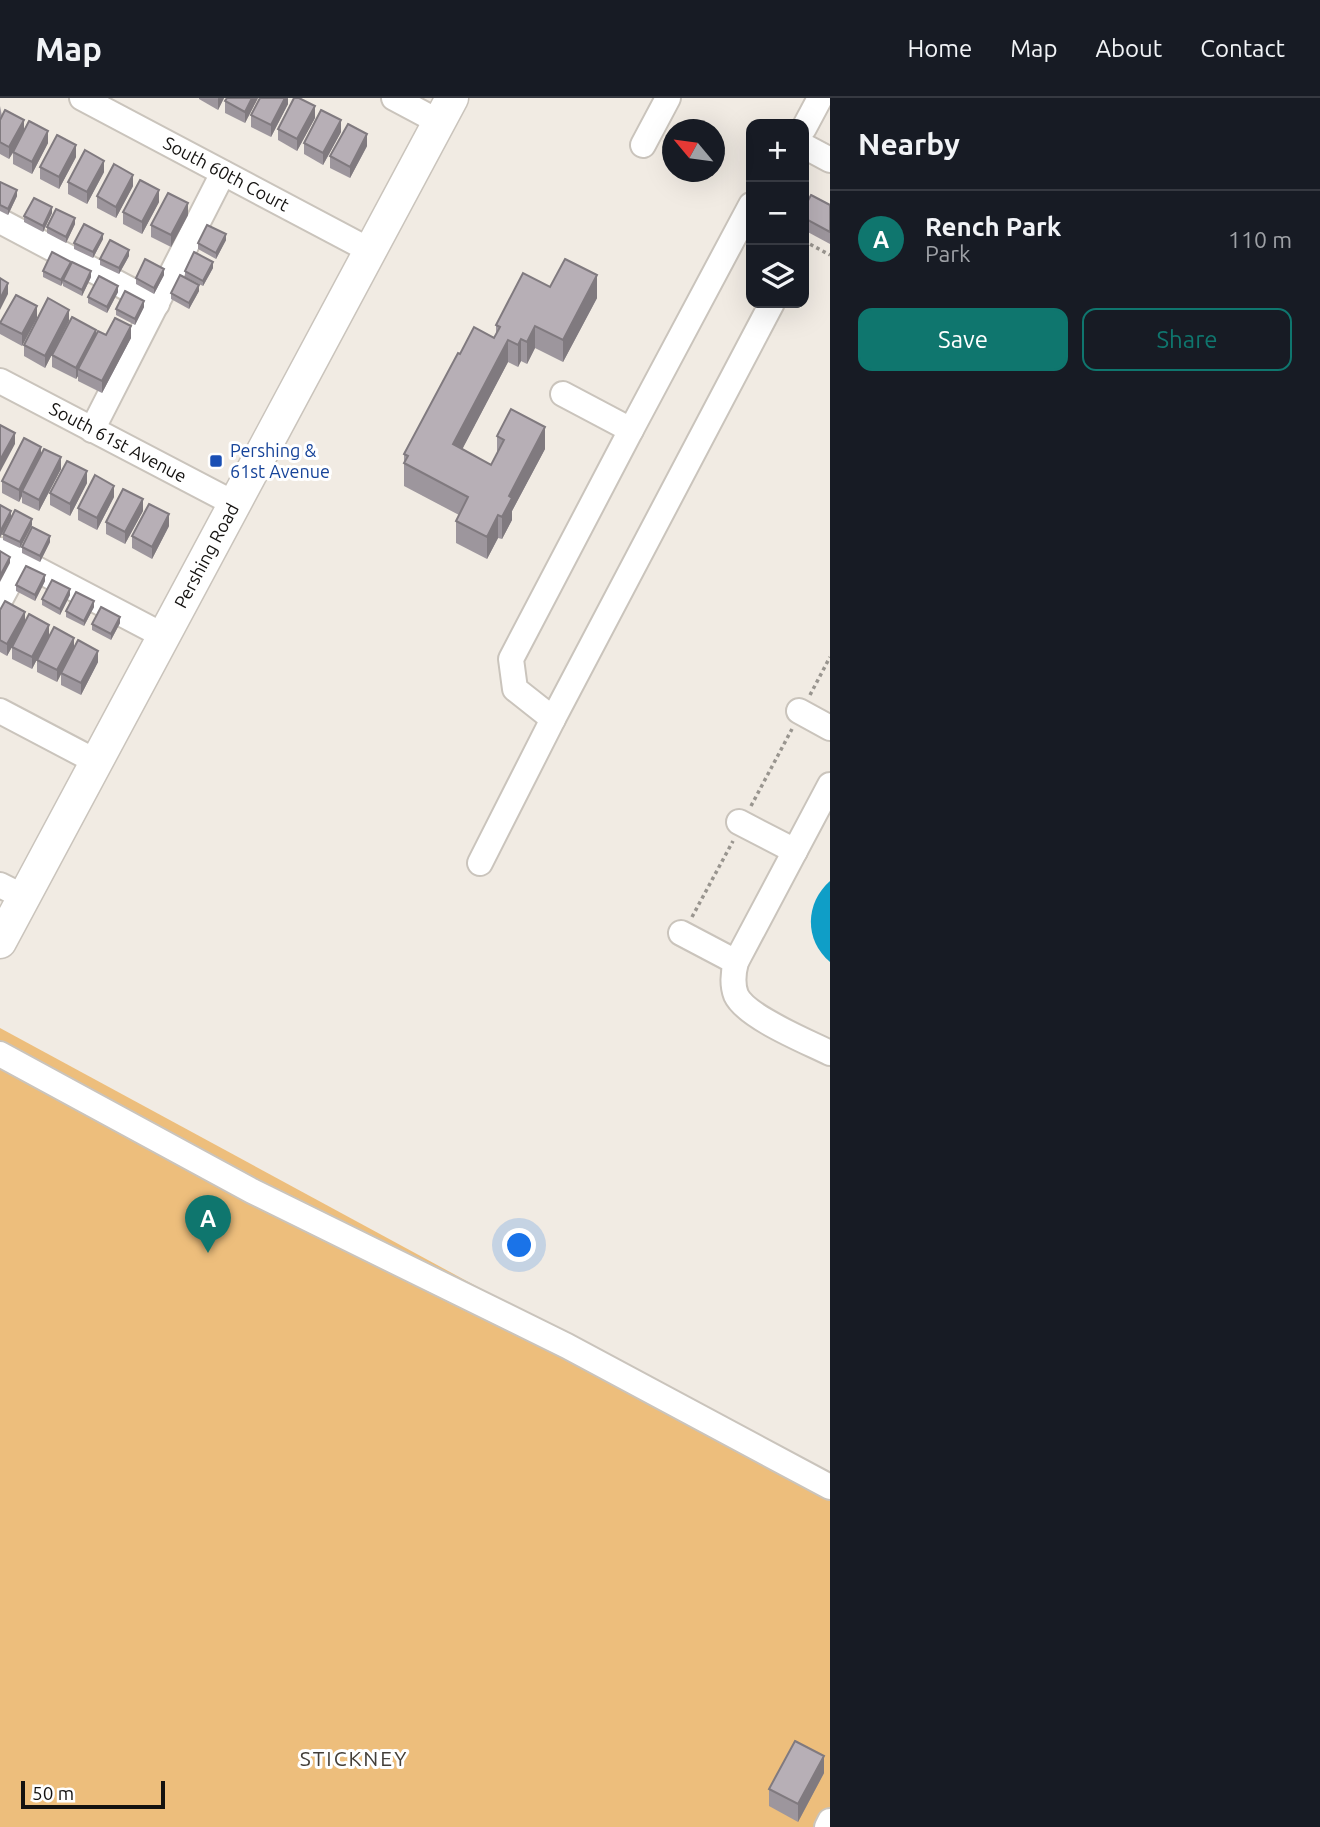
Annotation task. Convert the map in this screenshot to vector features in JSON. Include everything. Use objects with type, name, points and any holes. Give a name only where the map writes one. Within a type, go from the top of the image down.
[{"type":"main road","name":"Pershing Road","points":[[0,942],[12,891],[97,762],[446,110]]},
{"type":"street","name":"South 60th Court","points":[[82,98],[371,251]]},
{"type":"street","points":[[394,98],[446,110]]},
{"type":"street","points":[[643,145],[668,98]]},
{"type":"street","points":[[809,119],[820,98]]},
{"type":"street","points":[[809,149],[830,160]]},
{"type":"street","points":[[92,430],[223,173]]},
{"type":"street","points":[[553,719],[515,689],[511,659],[746,214]]},
{"type":"street","points":[[0,221],[157,304]]},
{"type":"street","points":[[480,863],[769,308]]},
{"type":"street","name":"South 61st Avenue","points":[[0,382],[234,504]]},
{"type":"street","points":[[563,394],[631,430]]},
{"type":"street","points":[[0,600],[11,556],[164,636]]},
{"type":"street","points":[[0,711],[97,762]]},
{"type":"street","points":[[801,712],[830,728]]},
{"type":"street","points":[[830,786],[736,962],[733,976],[737,997],[759,1016],[830,1053]]},
{"type":"street","points":[[742,823],[795,851]]},
{"type":"street","points":[[686,928],[736,962]]},
{"type":"street","points":[[0,1054],[252,1191],[567,1346],[830,1487]]},
{"type":"street","points":[[827,1827],[830,1821]]},
{"type":"path","points":[[809,244],[830,255]]},
{"type":"path","points":[[686,928],[830,657]]},
{"type":"shaded area","points":[[0,1028],[830,1478],[830,1827],[0,1827]]},
{"type":"water","points":[[830,881],[830,962],[816,943],[811,922],[816,900]]},
{"type":"building","points":[[227,98],[252,98],[245,112],[225,101]]},
{"type":"building","points":[[260,98],[285,98],[271,125],[251,115]]},
{"type":"building","points":[[294,98],[315,106],[297,139],[278,129]]},
{"type":"building","points":[[5,110],[24,120],[9,147],[0,142],[0,120]]},
{"type":"building","points":[[321,110],[341,120],[323,153],[304,143]]},
{"type":"building","points":[[29,121],[48,131],[32,162],[13,152]]},
{"type":"building","points":[[348,124],[367,134],[350,167],[330,156]]},
{"type":"building","points":[[57,135],[76,145],[59,177],[40,167]]},
{"type":"building","points":[[85,150],[104,161],[87,192],[68,182]]},
{"type":"building","points":[[114,164],[133,175],[116,207],[97,196]]},
{"type":"building","points":[[140,180],[159,190],[142,222],[123,212]]},
{"type":"building","points":[[0,182],[17,190],[8,209],[0,205]]},
{"type":"building","points":[[168,193],[188,203],[171,235],[151,225]]},
{"type":"building","points":[[811,195],[830,205],[830,232],[809,221]]},
{"type":"building","points":[[34,198],[52,207],[43,226],[24,216]]},
{"type":"building","points":[[56,209],[75,218],[66,237],[47,227]]},
{"type":"building","points":[[84,224],[103,234],[93,252],[74,243]]},
{"type":"building","points":[[207,225],[226,234],[216,253],[198,243]]},
{"type":"building","points":[[110,240],[129,250],[119,268],[100,259]]},
{"type":"building","points":[[52,252],[71,262],[61,280],[43,271]]},
{"type":"building","points":[[194,252],[213,262],[203,281],[185,271]]},
{"type":"building","points":[[145,259],[164,269],[154,288],[136,278]]},
{"type":"building","points":[[565,259],[597,275],[563,340],[535,326],[527,342],[521,339],[518,345],[508,340],[453,444],[491,465],[504,440],[497,436],[511,409],[545,427],[509,496],[512,498],[502,517],[498,515],[487,537],[456,521],[468,497],[404,463],[408,456],[404,454],[474,327],[494,338],[500,327],[496,325],[523,273],[550,287]]},
{"type":"building","points":[[72,262],[91,271],[82,290],[63,280]]},
{"type":"building","points":[[180,275],[199,285],[189,303],[171,293]]},
{"type":"building","points":[[99,276],[118,286],[107,307],[88,297]]},
{"type":"building","points":[[0,278],[8,283],[0,299]]},
{"type":"building","points":[[125,291],[144,301],[135,319],[116,309]]},
{"type":"building","points":[[16,295],[37,306],[22,334],[0,323]]},
{"type":"building","points":[[48,298],[69,310],[45,356],[24,345]]},
{"type":"building","points":[[72,317],[96,330],[76,368],[52,355]]},
{"type":"building","points":[[115,318],[131,326],[102,381],[78,369],[98,331],[106,335]]},
{"type":"building","points":[[0,425],[15,433],[0,460]]},
{"type":"building","points":[[24,438],[41,447],[19,490],[2,481]]},
{"type":"building","points":[[44,449],[61,457],[39,500],[22,491]]},
{"type":"building","points":[[67,461],[87,471],[70,504],[50,493]]},
{"type":"building","points":[[95,475],[114,486],[97,518],[78,508]]},
{"type":"building","points":[[123,489],[143,499],[125,532],[106,522]]},
{"type":"building","points":[[149,504],[169,514],[152,547],[132,536]]},
{"type":"building","points":[[0,505],[11,511],[0,532]]},
{"type":"building","points":[[15,510],[32,519],[20,542],[3,534]]},
{"type":"building","points":[[32,527],[50,536],[40,556],[22,547]]},
{"type":"building","points":[[0,551],[10,557],[0,576]]},
{"type":"building","points":[[26,566],[45,575],[35,595],[16,585]]},
{"type":"building","points":[[52,580],[70,589],[60,609],[42,599]]},
{"type":"building","points":[[76,592],[94,601],[84,621],[66,611]]},
{"type":"building","points":[[5,601],[25,612],[7,644],[0,640],[0,610]]},
{"type":"building","points":[[101,607],[120,617],[111,634],[92,624]]},
{"type":"building","points":[[29,614],[49,625],[32,657],[12,647]]},
{"type":"building","points":[[54,627],[74,638],[57,670],[37,660]]},
{"type":"building","points":[[78,640],[98,651],[81,683],[61,673]]},
{"type":"building","points":[[795,1741],[824,1756],[798,1804],[769,1789]]},
{"type":"place","name":"Pershing & 61st Avenue","points":[[216,461]]},
{"type":"place","name":"Rench Park","points":[[208,1253]]},
{"type":"district","name":"STICKNEY","points":[[354,1759]]}]
